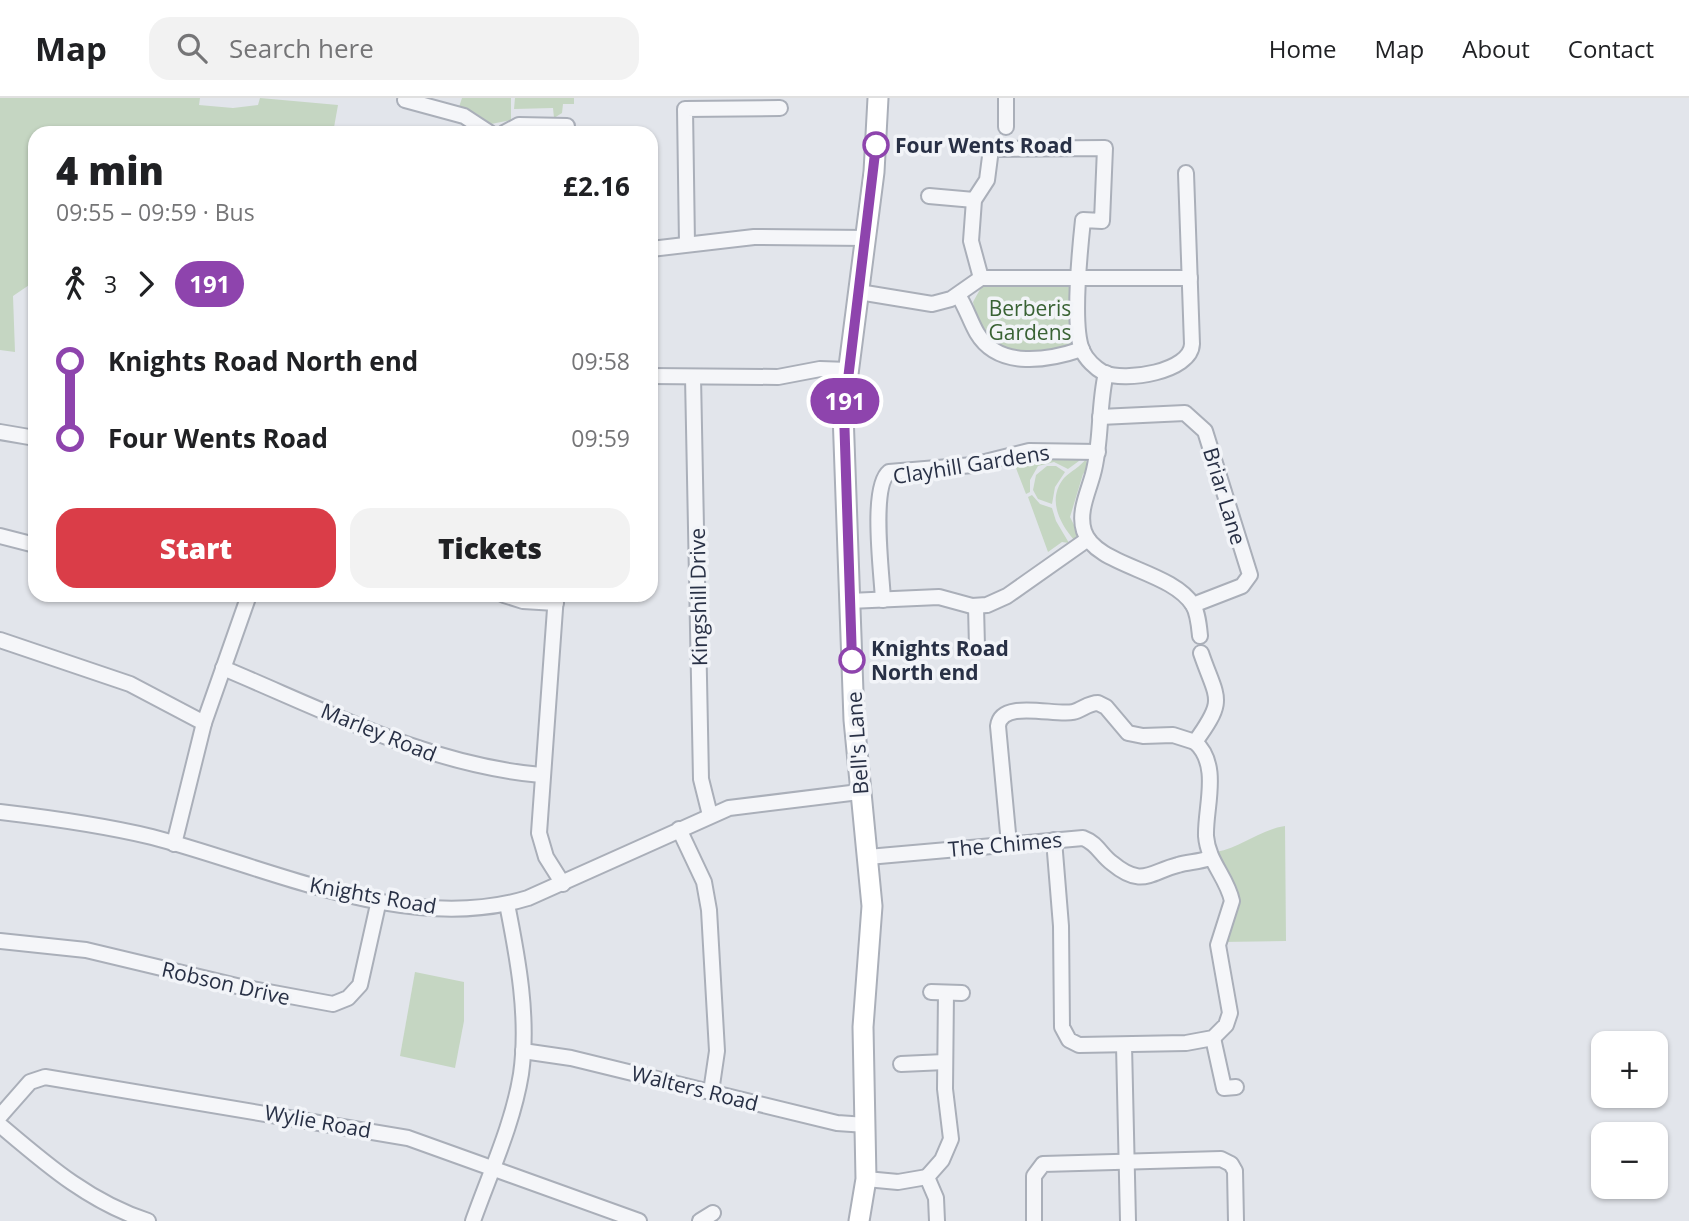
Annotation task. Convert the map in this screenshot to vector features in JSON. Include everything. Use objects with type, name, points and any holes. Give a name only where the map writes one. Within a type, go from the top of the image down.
[{"type":"street","name":"Bell's Lane","points":[[859,1221],[866,1179],[863,1027],[872,906],[859,792],[849,601],[844,413],[867,238],[878,98]]},
{"type":"street","points":[[1006,98],[1006,127]]},
{"type":"street","points":[[405,100],[464,116],[479,126]]},
{"type":"street","points":[[687,244],[685,109],[780,108]]},
{"type":"street","points":[[517,126],[567,125]]},
{"type":"street","points":[[981,278],[971,243],[974,200],[987,180],[991,149],[1105,148],[1102,221],[1083,220],[1079,280],[1082,349],[1092,364],[1105,373],[1125,375],[1160,371],[1186,360],[1192,344],[1186,173]]},
{"type":"street","points":[[929,196],[974,200]]},
{"type":"street","points":[[658,248],[776,236],[867,238]]},
{"type":"street","points":[[859,292],[932,304],[958,295],[981,278],[1190,278]]},
{"type":"street","points":[[958,295],[977,334],[998,351],[1017,358],[1041,359],[1082,349]]},
{"type":"street","points":[[658,376],[778,377],[820,369],[849,370]]},
{"type":"street","points":[[1105,373],[1098,452],[1082,519],[1088,540],[1101,551],[1169,584],[1193,605],[1200,636]]},
{"type":"street","name":"Kingshill Drive","points":[[693,377],[701,779],[710,816]]},
{"type":"street","name":"Briar Lane","points":[[1100,416],[1185,413],[1205,431],[1250,575],[1242,586],[1193,605]]},
{"type":"street","points":[[0,432],[28,437]]},
{"type":"street","name":"Clayhill Gardens","points":[[883,600],[879,497],[882,479],[889,472],[973,465],[1029,451],[1098,452]]},
{"type":"street","points":[[0,537],[28,543]]},
{"type":"street","points":[[849,601],[939,597],[976,606],[995,603],[1088,540]]},
{"type":"street","points":[[174,844],[204,723],[246,602]]},
{"type":"street","points":[[556,602],[541,775],[539,833],[546,857],[563,884]]},
{"type":"street","points":[[976,606],[977,647]]},
{"type":"street","points":[[0,640],[130,684],[204,723]]},
{"type":"street","points":[[1195,742],[1213,716],[1217,698],[1201,653]]},
{"type":"street","name":"Marley Road","points":[[223,668],[430,753],[489,768],[541,775]]},
{"type":"street","points":[[1009,844],[998,726],[999,719],[1005,713],[1038,710],[1071,713],[1098,703],[1106,707],[1128,733],[1143,736],[1173,735],[1195,742],[1206,756],[1210,802],[1206,836],[1210,858],[1232,901],[1218,944],[1230,1013],[1226,1025],[1213,1038],[1201,1042],[1075,1044],[1063,1031],[1061,926],[1054,839]]},
{"type":"street","name":"Knights Road","points":[[0,813],[85,823],[174,844],[296,882],[379,900],[453,908],[507,904],[563,884],[710,816],[748,804],[859,792]]},
{"type":"street","points":[[679,829],[704,882],[709,910],[717,1051],[711,1092]]},
{"type":"street","name":"The Chimes","points":[[868,857],[1054,839],[1088,839],[1115,866],[1144,877],[1210,858]]},
{"type":"street","name":"Robson Drive","points":[[0,941],[86,950],[241,987],[333,1004],[348,999],[360,985],[379,900]]},
{"type":"street","points":[[473,1221],[516,1095],[523,1051],[522,995],[507,904]]},
{"type":"street","points":[[866,1179],[898,1182],[927,1177],[942,1160],[951,1139],[939,993],[962,993]]},
{"type":"street","points":[[1213,1038],[1224,1088],[1236,1087]]},
{"type":"street","points":[[1124,1045],[1128,1221]]},
{"type":"street","name":"Walters Road","points":[[523,1051],[570,1058],[837,1123],[866,1125]]},
{"type":"street","points":[[901,1065],[945,1062]]},
{"type":"street","name":"Wylie Road","points":[[0,1116],[30,1082],[56,1077],[387,1133],[437,1146],[639,1221]]},
{"type":"street","points":[[0,1125],[83,1191],[116,1209],[148,1221]]},
{"type":"street","points":[[1034,1221],[1034,1176],[1040,1165],[1225,1160],[1235,1171],[1236,1221]]},
{"type":"street","points":[[927,1177],[936,1198],[937,1221]]},
{"type":"green space","points":[[0,98],[200,98],[199,105],[233,108],[258,105],[260,98],[338,105],[334,126],[28,126],[28,286],[13,296],[15,352],[0,350]]},
{"type":"green space","points":[[462,98],[511,98],[511,120],[491,124],[477,114],[459,107]]},
{"type":"green space","points":[[515,98],[574,98],[574,104],[563,104],[562,113],[554,118],[553,108],[514,109]]},
{"type":"green space","name":"Berberis Gardens","points":[[983,284],[1070,284],[1074,343],[1049,354],[1029,354],[1001,348],[1000,343],[989,335],[986,337],[978,326],[973,302]]},
{"type":"green space","points":[[1081,456],[1083,458],[1068,469],[1054,462],[1038,466],[1030,480],[1030,492],[1026,494],[1014,463],[1009,459],[1078,459]]},
{"type":"green space","points":[[1086,459],[1088,469],[1083,474],[1070,517],[1078,533],[1074,540],[1060,518],[1056,494],[1064,478]]},
{"type":"green space","points":[[1047,466],[1056,466],[1065,472],[1055,487],[1052,504],[1038,499],[1033,490],[1036,475]]},
{"type":"green space","points":[[1032,495],[1040,504],[1052,508],[1069,543],[1062,542],[1048,552],[1028,497]]},
{"type":"green space","points":[[1285,826],[1286,941],[1221,942],[1234,920],[1236,909],[1232,887],[1216,852]]},
{"type":"green space","points":[[415,972],[464,982],[464,1021],[455,1068],[400,1056]]},
{"type":"bus line","name":"191","points":[[852,660],[844,413],[876,145]]},
{"type":"place","name":"Four Wents Road","points":[[876,145]]},
{"type":"place","name":"Knights Road North end","points":[[852,660]]}]
